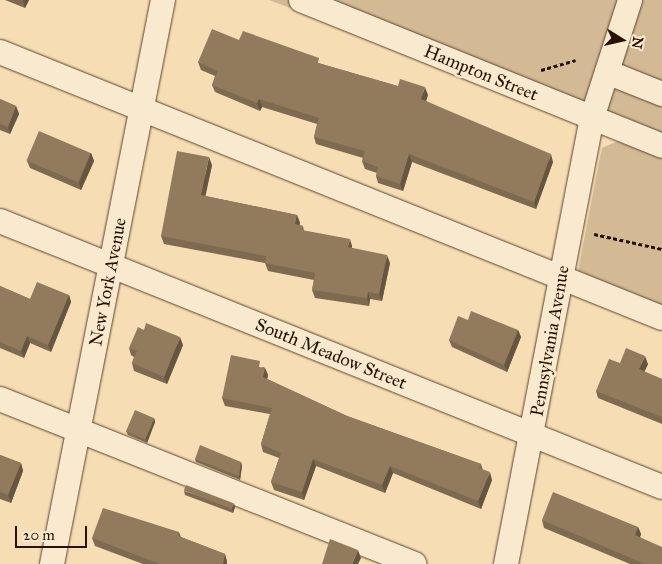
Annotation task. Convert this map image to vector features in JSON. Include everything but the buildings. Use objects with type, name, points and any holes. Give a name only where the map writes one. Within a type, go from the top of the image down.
[{"type":"street","name":"New York Avenue","points":[[52,564],[163,0]]},
{"type":"street","name":"Hampton Street","points":[[300,0],[662,146]]},
{"type":"street","name":"Pennsylvania Avenue","points":[[506,564],[533,435],[592,118],[630,0]]},
{"type":"street","points":[[0,52],[662,318]]},
{"type":"street","points":[[607,72],[662,94]]},
{"type":"street","name":"South Meadow Street","points":[[0,221],[662,487]]},
{"type":"street","points":[[0,399],[414,564]]},
{"type":"path","points":[[541,70],[576,60]]},
{"type":"path","points":[[591,234],[662,249]]},
{"type":"shaded area","points":[[269,0],[662,0],[662,148]]},
{"type":"shaded area","points":[[618,141],[662,158],[662,305],[578,271],[602,148]]}]
